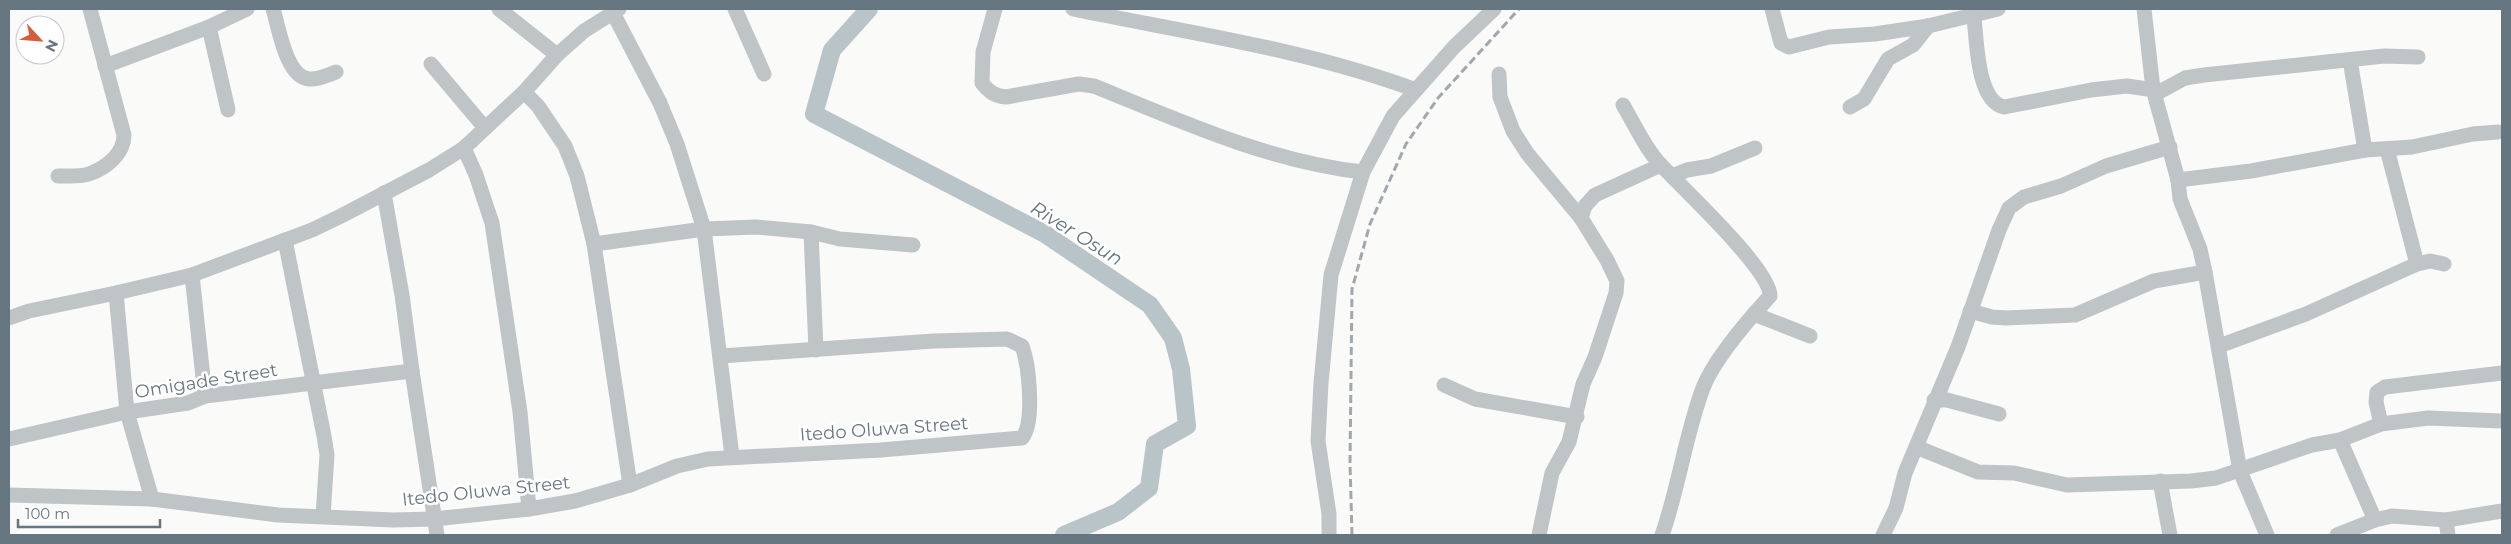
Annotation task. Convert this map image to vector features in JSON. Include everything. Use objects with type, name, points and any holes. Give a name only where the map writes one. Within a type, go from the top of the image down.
[{"type":"street","points":[[58,176],[89,174],[116,157],[122,149],[124,135],[90,9]]},
{"type":"street","points":[[105,66],[210,27],[247,9]]},
{"type":"street","points":[[273,9],[291,67],[300,77],[311,80],[336,72]]},
{"type":"street","points":[[499,9],[557,55]]},
{"type":"street","points":[[735,9],[764,74]]},
{"type":"street","points":[[995,9],[983,52],[982,83],[988,91],[997,96],[1006,97],[1079,84],[1094,86],[1242,143],[1330,168],[1363,172]]},
{"type":"street","points":[[1073,9],[1268,46],[1368,72],[1416,90]]},
{"type":"street","points":[[1329,535],[1329,514],[1318,440],[1320,383],[1331,275],[1363,172],[1393,116],[1454,47],[1494,9]]},
{"type":"street","points":[[1772,9],[1781,43],[1789,47],[1829,37],[1875,34],[1928,26],[1974,12],[1998,9]]},
{"type":"street","points":[[2144,9],[2153,89],[2178,180],[2180,199],[2200,249],[2240,471],[2267,535]]},
{"type":"street","points":[[9,318],[29,311],[116,294],[192,275],[312,230],[429,170],[464,148],[524,92],[557,55],[584,31],[614,10],[660,103],[674,136],[704,229],[732,456]]},
{"type":"street","points":[[1974,12],[1983,82],[1988,98],[1996,105],[2004,107],[2127,86],[2161,91],[2185,78],[2384,56],[2418,57]]},
{"type":"street","points":[[1850,107],[1864,99],[1888,59],[1913,45],[1928,26]]},
{"type":"street","points":[[210,27],[228,110]]},
{"type":"street","points":[[2350,60],[2366,150]]},
{"type":"street","points":[[431,64],[485,128]]},
{"type":"street","points":[[1500,74],[1500,97],[1514,131],[1527,153],[1581,218],[1607,260],[1617,282],[1616,293],[1595,357],[1583,384],[1570,442],[1552,472],[1539,535]]},
{"type":"street","points":[[524,92],[538,106],[565,146],[577,176],[594,244],[630,485]]},
{"type":"street","points":[[1623,106],[1661,165],[1751,261],[1769,284],[1770,296],[1754,314],[1710,373],[1703,388],[1681,462],[1674,502],[1662,535]]},
{"type":"street","points":[[2178,180],[2251,170],[2366,150],[2387,149],[2498,132]]},
{"type":"street","points":[[464,148],[476,175],[492,223],[520,412],[529,509]]},
{"type":"street","points":[[1672,176],[1688,170],[1711,166],[1755,148]]},
{"type":"street","points":[[1883,535],[1896,508],[1904,473],[1958,347],[2009,208],[2024,197],[2061,186],[2106,166],[2170,148]]},
{"type":"street","points":[[2387,149],[2417,264]]},
{"type":"street","points":[[1581,218],[1585,206],[1595,195],[1661,165]]},
{"type":"street","points":[[384,193],[402,295],[437,535]]},
{"type":"street","points":[[594,244],[704,229],[756,227],[811,232],[840,239],[913,245]]},
{"type":"street","points":[[721,356],[816,350],[811,232]]},
{"type":"street","points":[[285,240],[327,455],[323,516]]},
{"type":"street","points":[[2219,346],[2306,314],[2417,264],[2430,261],[2444,264]]},
{"type":"street","points":[[1970,311],[1992,317],[2027,319],[2075,315],[2154,281],[2205,272]]},
{"type":"street","points":[[192,275],[205,396]]},
{"type":"street","points":[[116,294],[127,412],[152,499]]},
{"type":"street","points":[[1754,314],[1810,336]]},
{"type":"street","name":"Itedo Oluwa Street","points":[[9,495],[152,499],[278,515],[393,520],[434,519],[529,509],[575,501],[630,485],[677,466],[708,459],[732,456],[881,450],[1022,438],[1028,429],[1029,392],[1025,354],[1022,346],[1017,342],[1007,339],[943,341],[816,350]]},
{"type":"street","name":"Omigade Street","points":[[9,439],[127,412],[188,403],[205,396],[412,371]]},
{"type":"street","points":[[2381,424],[2376,402],[2377,392],[2385,387],[2502,373]]},
{"type":"street","points":[[1444,386],[1475,399],[1577,417]]},
{"type":"street","points":[[1934,400],[1947,400],[1999,414]]},
{"type":"street","points":[[1916,447],[1978,472],[2014,473],[2067,485],[2160,481],[2216,478],[2312,445],[2340,440],[2381,424],[2428,418],[2502,421]]},
{"type":"street","points":[[2340,440],[2374,520]]},
{"type":"street","points":[[2160,481],[2170,535]]},
{"type":"street","points":[[2337,535],[2374,520],[2392,516],[2446,520],[2502,511]]},
{"type":"street","points":[[2446,520],[2448,535]]},
{"type":"waterway","name":"River Osun","points":[[869,9],[832,50],[814,114],[1045,234],[1150,305],[1173,338],[1181,369],[1187,426],[1155,444],[1149,488],[1118,512],[1064,535]]},
{"type":"railway","points":[[1352,535],[1350,463],[1352,289],[1370,224],[1406,144],[1438,98],[1519,9]]}]
